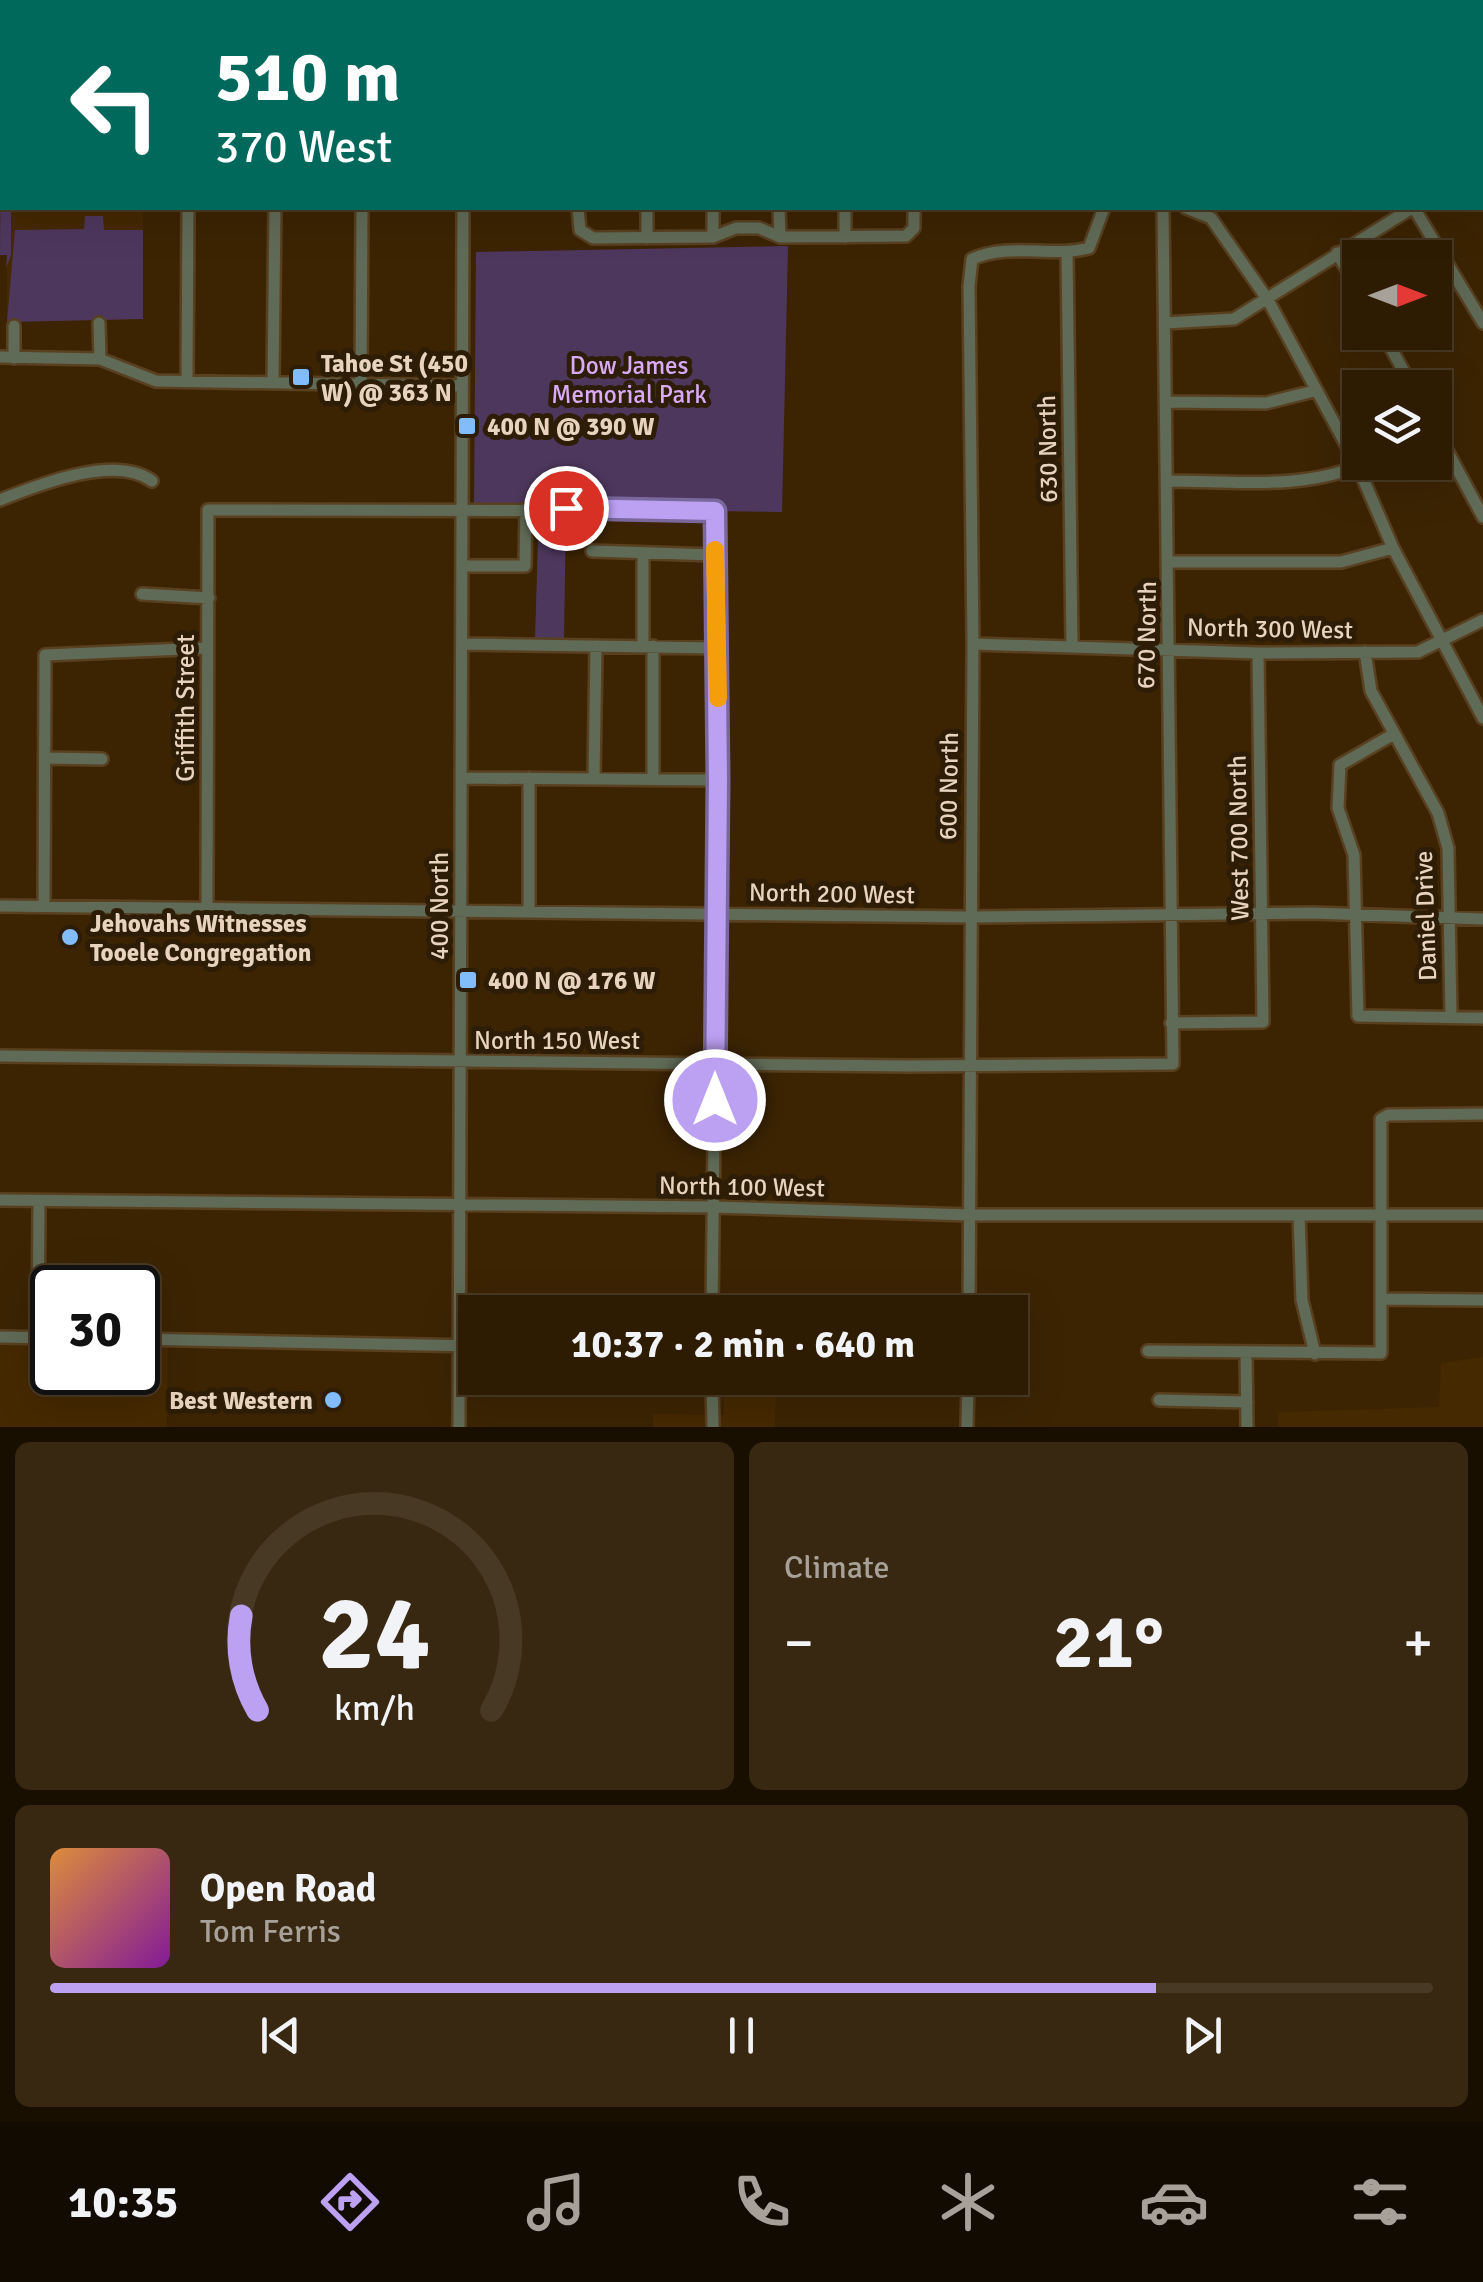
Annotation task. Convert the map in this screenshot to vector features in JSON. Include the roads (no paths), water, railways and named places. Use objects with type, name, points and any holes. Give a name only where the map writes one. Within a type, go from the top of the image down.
[{"type":"street","points":[[187,382],[188,210]]},
{"type":"street","points":[[273,383],[276,210]]},
{"type":"street","points":[[361,384],[362,210]]},
{"type":"street","name":"400 North","points":[[458,1295],[463,210]]},
{"type":"street","points":[[578,210],[580,230],[588,237],[647,238],[713,238],[736,228],[759,228],[780,237],[911,233],[914,210]]},
{"type":"street","points":[[647,210],[647,238]]},
{"type":"street","points":[[713,210],[713,238]]},
{"type":"street","points":[[779,210],[780,237]]},
{"type":"street","points":[[845,210],[845,237]]},
{"type":"street","points":[[1067,252],[1090,248],[1103,210]]},
{"type":"street","name":"670 North","points":[[1163,210],[1173,1064]]},
{"type":"street","points":[[1191,210],[1210,218],[1268,300],[1314,391],[1342,433]]},
{"type":"street","points":[[1166,323],[1234,318],[1410,210]]},
{"type":"street","points":[[1414,210],[1483,323]]},
{"type":"street","name":"600 North","points":[[968,1295],[973,644],[968,286],[972,260],[996,248],[1067,252]]},
{"type":"street","name":"630 North","points":[[1067,252],[1072,645]]},
{"type":"street","points":[[1337,253],[1342,261]]},
{"type":"street","points":[[100,324],[100,360]]},
{"type":"street","points":[[14,326],[7,358],[100,360],[156,381],[462,386]]},
{"type":"street","points":[[1165,402],[1266,403],[1314,391]]},
{"type":"street","points":[[1452,460],[1483,517]]},
{"type":"street","points":[[0,500],[67,473],[138,474],[152,481]]},
{"type":"street","points":[[1169,481],[1291,480],[1342,473]]},
{"type":"street","points":[[1368,480],[1393,548],[1483,718]]},
{"type":"street","points":[[462,509],[715,511],[718,780],[712,1295]]},
{"type":"street","name":"Griffith Street","points":[[206,905],[208,510],[462,509]]},
{"type":"street","points":[[462,566],[525,566],[526,509]]},
{"type":"street","points":[[1170,562],[1341,562],[1393,548]]},
{"type":"street","points":[[592,551],[714,554]]},
{"type":"street","points":[[643,552],[654,780]]},
{"type":"street","points":[[142,594],[209,598]]},
{"type":"street","name":"North 300 West","points":[[973,644],[1258,653],[1418,652],[1483,620]]},
{"type":"street","points":[[462,644],[718,648]]},
{"type":"street","points":[[594,778],[596,646]]},
{"type":"street","points":[[44,906],[45,655],[207,648]]},
{"type":"street","name":"Daniel Drive","points":[[1364,652],[1371,691],[1438,813],[1448,848],[1451,1016]]},
{"type":"street","name":"West 700 North","points":[[1171,1023],[1263,1022],[1258,653]]},
{"type":"street","points":[[1392,735],[1340,765],[1338,808],[1354,855],[1358,1016],[1483,1018]]},
{"type":"street","points":[[45,758],[102,759]]},
{"type":"street","points":[[462,778],[718,780]]},
{"type":"street","points":[[529,778],[529,911]]},
{"type":"street","name":"North 200 West","points":[[0,906],[206,905],[970,918],[1483,918]]},
{"type":"street","name":"North 150 West","points":[[0,1056],[715,1064],[1173,1064]]},
{"type":"street","points":[[1148,1351],[1246,1355],[1381,1353],[1381,1119],[1388,1114],[1483,1114]]},
{"type":"street","name":"North 100 West","points":[[0,1200],[714,1207],[970,1215],[1483,1215]]},
{"type":"street","points":[[38,1200],[38,1265]]},
{"type":"street","points":[[1299,1214],[1302,1300],[1315,1354]]},
{"type":"street","points":[[1382,1300],[1483,1300]]},
{"type":"street","points":[[0,1337],[30,1338]]},
{"type":"street","points":[[160,1340],[458,1345]]},
{"type":"street","points":[[1246,1355],[1247,1427]]},
{"type":"street","name":"400 North","points":[[459,1395],[459,1427]]},
{"type":"street","points":[[712,1395],[713,1427]]},
{"type":"street","points":[[967,1427],[968,1395]]},
{"type":"street","points":[[1158,1400],[1247,1402]]},
{"type":"place","name":"Tahoe St (450 W) @ 363 N","points":[[301,377]]},
{"type":"place","name":"400 N @ 390 W","points":[[467,426]]},
{"type":"place","name":"Jehovahs Witnesses Tooele Congregation","points":[[70,937]]},
{"type":"place","name":"400 N @ 176 W","points":[[468,980]]},
{"type":"place","name":"Best Western","points":[[333,1400]]},
{"type":"park label","name":"Dow James Memorial Park","points":[[629,380]]}]
